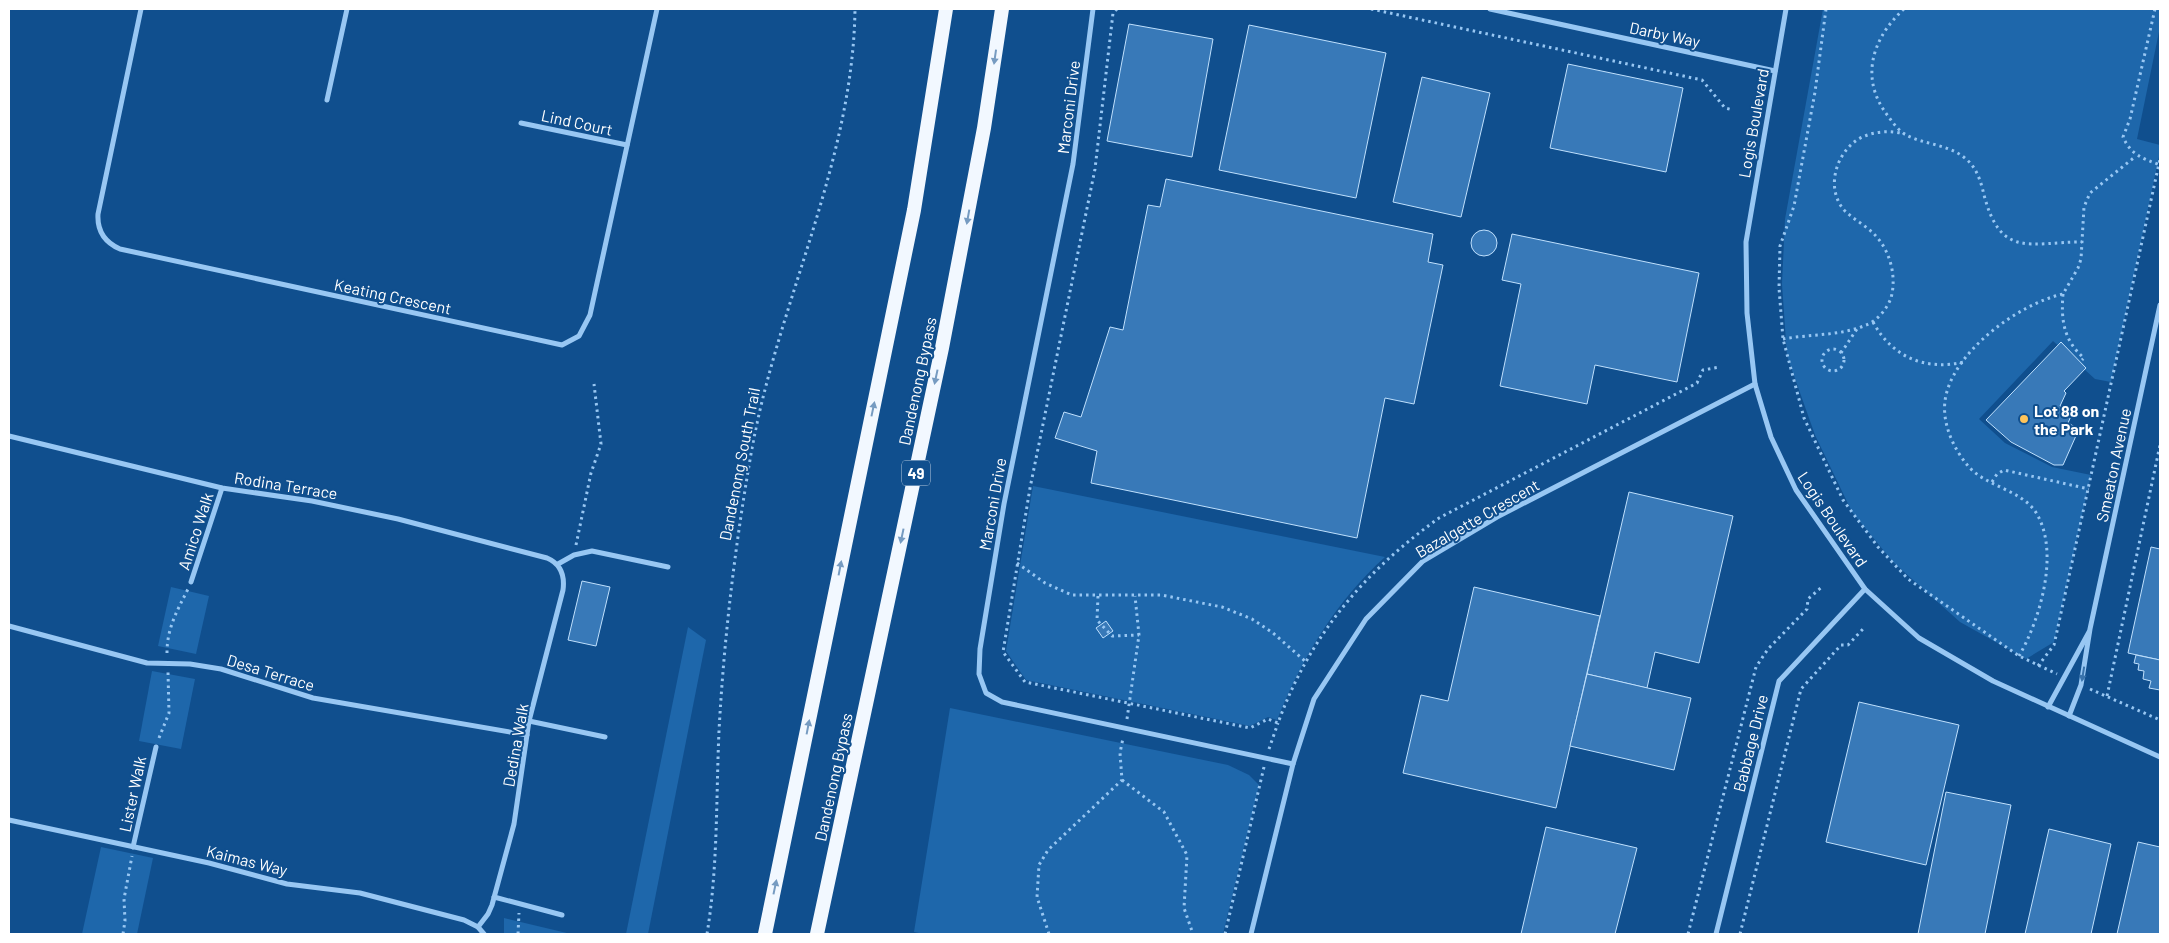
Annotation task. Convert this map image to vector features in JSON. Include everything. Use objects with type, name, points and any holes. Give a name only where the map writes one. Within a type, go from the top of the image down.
[{"type":"highway","points":[[765,934],[912,219],[946,9]]},
{"type":"highway","name":"Dandenong Bypass","points":[[817,934],[948,320],[980,147],[1002,9]]},
{"type":"street","name":"Keating Crescent","points":[[141,9],[98,214],[99,231],[108,243],[120,249],[562,345],[579,336],[588,324],[657,9]]},
{"type":"street","points":[[327,100],[347,9]]},
{"type":"street","name":"Marconi Drive","points":[[1093,9],[1073,164],[1004,504],[980,649],[979,674],[986,693],[1002,702],[1293,764]]},
{"type":"street","name":"Darby Way","points":[[1490,9],[1775,71]]},
{"type":"street","name":"Logis Boulevard","points":[[1786,9],[1746,242],[1747,313],[1755,384],[1771,437],[1796,490],[1865,589],[1919,638],[1993,681],[2160,757]]},
{"type":"street","name":"Lind Court","points":[[521,122],[627,146]]},
{"type":"street","name":"Smeaton Avenue","points":[[2069,716],[2081,685],[2090,629],[2160,306]]},
{"type":"street","name":"Bazalgette Crescent","points":[[1251,934],[1293,764],[1314,699],[1366,619],[1423,561],[1497,517],[1755,384]]},
{"type":"street","name":"Rodina Terrace","points":[[9,436],[222,488],[312,501],[390,517],[529,553],[553,560],[558,564]]},
{"type":"street","name":"Amico Walk","points":[[191,582],[222,488]]},
{"type":"street","points":[[558,564],[574,555],[592,552],[668,567]]},
{"type":"street","name":"Dedina Walk","points":[[478,927],[488,914],[494,898],[514,824],[529,721],[563,590],[563,575],[558,564]]},
{"type":"street","name":"Babbage Drive","points":[[1716,934],[1779,681],[1865,589]]},
{"type":"street","name":"Desa Terrace","points":[[9,626],[147,663],[206,666],[313,698],[527,735]]},
{"type":"street","name":"Smeaton Avenue","points":[[2048,707],[2062,677],[2090,629]]},
{"type":"street","points":[[529,721],[605,737]]},
{"type":"street","name":"Lister Walk","points":[[133,848],[156,747]]},
{"type":"street","name":"Kaimas Way","points":[[9,820],[209,863],[287,884],[373,896],[464,920],[478,927]]},
{"type":"street","points":[[494,898],[562,915]]},
{"type":"street","points":[[478,927],[484,934]]},
{"type":"path","name":"Dandenong South Trail","points":[[708,934],[716,864],[719,733],[728,608],[751,452],[775,352],[831,169],[844,109],[855,9]]},
{"type":"path","points":[[1116,9],[1094,169],[1017,563],[1003,652],[1024,682],[1250,728],[1268,719],[1278,723]]},
{"type":"path","points":[[1371,9],[1702,80],[1726,108],[1733,110]]},
{"type":"path","points":[[1826,9],[1815,92],[1794,206],[1780,246],[1779,288],[1783,339],[1804,418],[1818,451],[1843,500],[1878,547],[1908,579],[2019,656],[2062,677]]},
{"type":"path","points":[[1904,9],[1890,22],[1878,40],[1872,63],[1872,78],[1881,106],[1897,127],[1907,135]]},
{"type":"path","points":[[2155,9],[2130,119],[2123,137],[2128,147],[2136,156],[2160,165]]},
{"type":"path","points":[[1783,339],[1858,328],[1873,322],[1883,312],[1892,294],[1894,275],[1890,259],[1875,235],[1844,210],[1834,187],[1835,173],[1842,156],[1858,139],[1890,132],[1907,135],[1957,153],[1969,162],[1979,176],[1989,215],[1994,225],[2003,235],[2015,241],[2029,244],[2082,242]]},
{"type":"path","points":[[2082,360],[2084,358],[2074,349],[2065,334],[2061,314],[2063,294],[2081,259],[2084,207],[2090,193],[2136,156]]},
{"type":"path","points":[[2038,666],[2054,645],[2160,159]]},
{"type":"path","points":[[2019,656],[2031,636],[2046,578],[2046,552],[2042,531],[2035,512],[2025,501],[1970,468],[1955,448],[1946,424],[1945,402],[1952,378],[1977,346],[2007,319],[2036,302],[2063,294]]},
{"type":"path","points":[[1873,322],[1878,331],[1895,350],[1907,358],[1920,363],[1949,366],[1964,362]]},
{"type":"path","points":[[1841,353],[1858,328]]},
{"type":"path","points":[[1834,349],[1841,353],[1844,362],[1841,368],[1831,371],[1824,368],[1822,357],[1827,351],[1834,349]]},
{"type":"path","points":[[1226,934],[1266,758],[1290,691],[1305,661],[1335,615],[1363,582],[1404,544],[1439,518],[1697,383],[1703,370],[1720,367]]},
{"type":"path","points":[[574,555],[591,473],[601,444],[594,384]]},
{"type":"path","points":[[2107,696],[2160,445]]},
{"type":"path","points":[[1992,482],[1997,474],[2004,470],[2089,489]]},
{"type":"path","points":[[1017,563],[1045,583],[1072,595],[1161,595],[1222,607],[1252,619],[1273,632],[1305,661]]},
{"type":"path","points":[[156,747],[169,713],[167,641],[171,621],[191,582]]},
{"type":"path","points":[[1688,934],[1756,667],[1768,649],[1807,609],[1808,599],[1823,586]]},
{"type":"path","points":[[1098,596],[1097,620],[1112,636],[1139,635]]},
{"type":"path","points":[[1135,596],[1139,635],[1130,703],[1120,752],[1122,780],[1164,812],[1187,855],[1184,908],[1193,934]]},
{"type":"path","points":[[1740,934],[1801,688],[1841,645],[1848,645],[1863,629]]},
{"type":"path","points":[[2081,685],[2160,720]]},
{"type":"path","points":[[1049,934],[1037,898],[1039,865],[1048,850],[1122,780]]},
{"type":"path","points":[[123,934],[125,921],[124,899],[133,848]]},
{"type":"path","points":[[518,934],[520,904]]},
{"type":"shaded area","points":[[1823,9],[2160,9],[2160,27],[2137,139],[2160,145],[2160,152],[2111,382],[2095,379],[2053,341],[1979,419],[2005,443],[2052,467],[2091,475],[2054,642],[2026,659],[1960,622],[1893,562],[1852,512],[1815,435],[1787,356],[1782,284],[1785,219]]},
{"type":"shaded area","points":[[1033,486],[1385,557],[1367,574],[1335,612],[1297,675],[1277,720],[1268,717],[1250,726],[1026,680],[1006,651]]},
{"type":"shaded area","points":[[171,587],[209,596],[196,654],[158,646]]},
{"type":"shaded area","points":[[688,627],[706,640],[648,934],[626,934]]},
{"type":"shaded area","points":[[152,671],[195,679],[181,749],[139,741]]},
{"type":"shaded area","points":[[950,708],[1228,765],[1249,775],[1259,785],[1223,934],[924,934],[914,932]]},
{"type":"shaded area","points":[[101,847],[153,858],[137,934],[82,934]]},
{"type":"shaded area","points":[[504,918],[571,934],[504,934]]},
{"type":"building","points":[[1129,24],[1213,39],[1192,157],[1107,141]]},
{"type":"building","points":[[1249,25],[1386,53],[1356,198],[1219,170]]},
{"type":"building","points":[[1568,64],[1683,88],[1666,172],[1550,148]]},
{"type":"building","points":[[1422,77],[1490,93],[1461,217],[1393,202]]},
{"type":"building","points":[[1166,179],[1433,234],[1428,262],[1443,265],[1414,404],[1385,398],[1357,538],[1091,483],[1097,451],[1055,438],[1064,412],[1081,417],[1110,327],[1123,330],[1148,205],[1160,207]]},
{"type":"building","points":[[1484,230],[1493,234],[1497,243],[1493,252],[1484,256],[1475,252],[1471,243],[1475,234]]},
{"type":"building","points":[[1512,234],[1699,273],[1677,382],[1595,365],[1587,404],[1500,386],[1521,284],[1502,280]]},
{"type":"building","points":[[2061,342],[2086,368],[2064,391],[2066,393],[2060,406],[2065,408],[2063,412],[2071,416],[2068,423],[2079,429],[2063,465],[2054,465],[2011,442],[1986,420]]},
{"type":"building","points":[[1629,492],[1733,516],[1699,663],[1655,652],[1647,688],[1587,674]]},
{"type":"building","points":[[2151,547],[2160,549],[2160,660],[2128,653]]},
{"type":"building","points":[[582,581],[610,587],[596,646],[568,640]]},
{"type":"building","points":[[1474,587],[1600,616],[1556,808],[1403,773],[1421,695],[1448,701]]},
{"type":"building","points":[[1106,621],[1113,631],[1103,638],[1096,628]]},
{"type":"building","points":[[2136,655],[2160,660],[2160,690],[2149,688],[2151,681],[2143,679],[2144,671],[2138,670],[2139,664],[2134,663]]},
{"type":"building","points":[[1587,674],[1691,698],[1674,770],[1570,746]]},
{"type":"building","points":[[1859,702],[1959,725],[1926,865],[1826,842]]},
{"type":"building","points":[[1946,792],[2011,805],[1985,934],[1918,934]]},
{"type":"building","points":[[1546,827],[1637,848],[1615,934],[1521,934]]},
{"type":"building","points":[[2049,829],[2111,844],[2091,934],[2025,934]]},
{"type":"building","points":[[2138,842],[2160,847],[2160,934],[2117,934]]},
{"type":"place","name":"Lot 88 on the Park","points":[[2024,419]]}]
